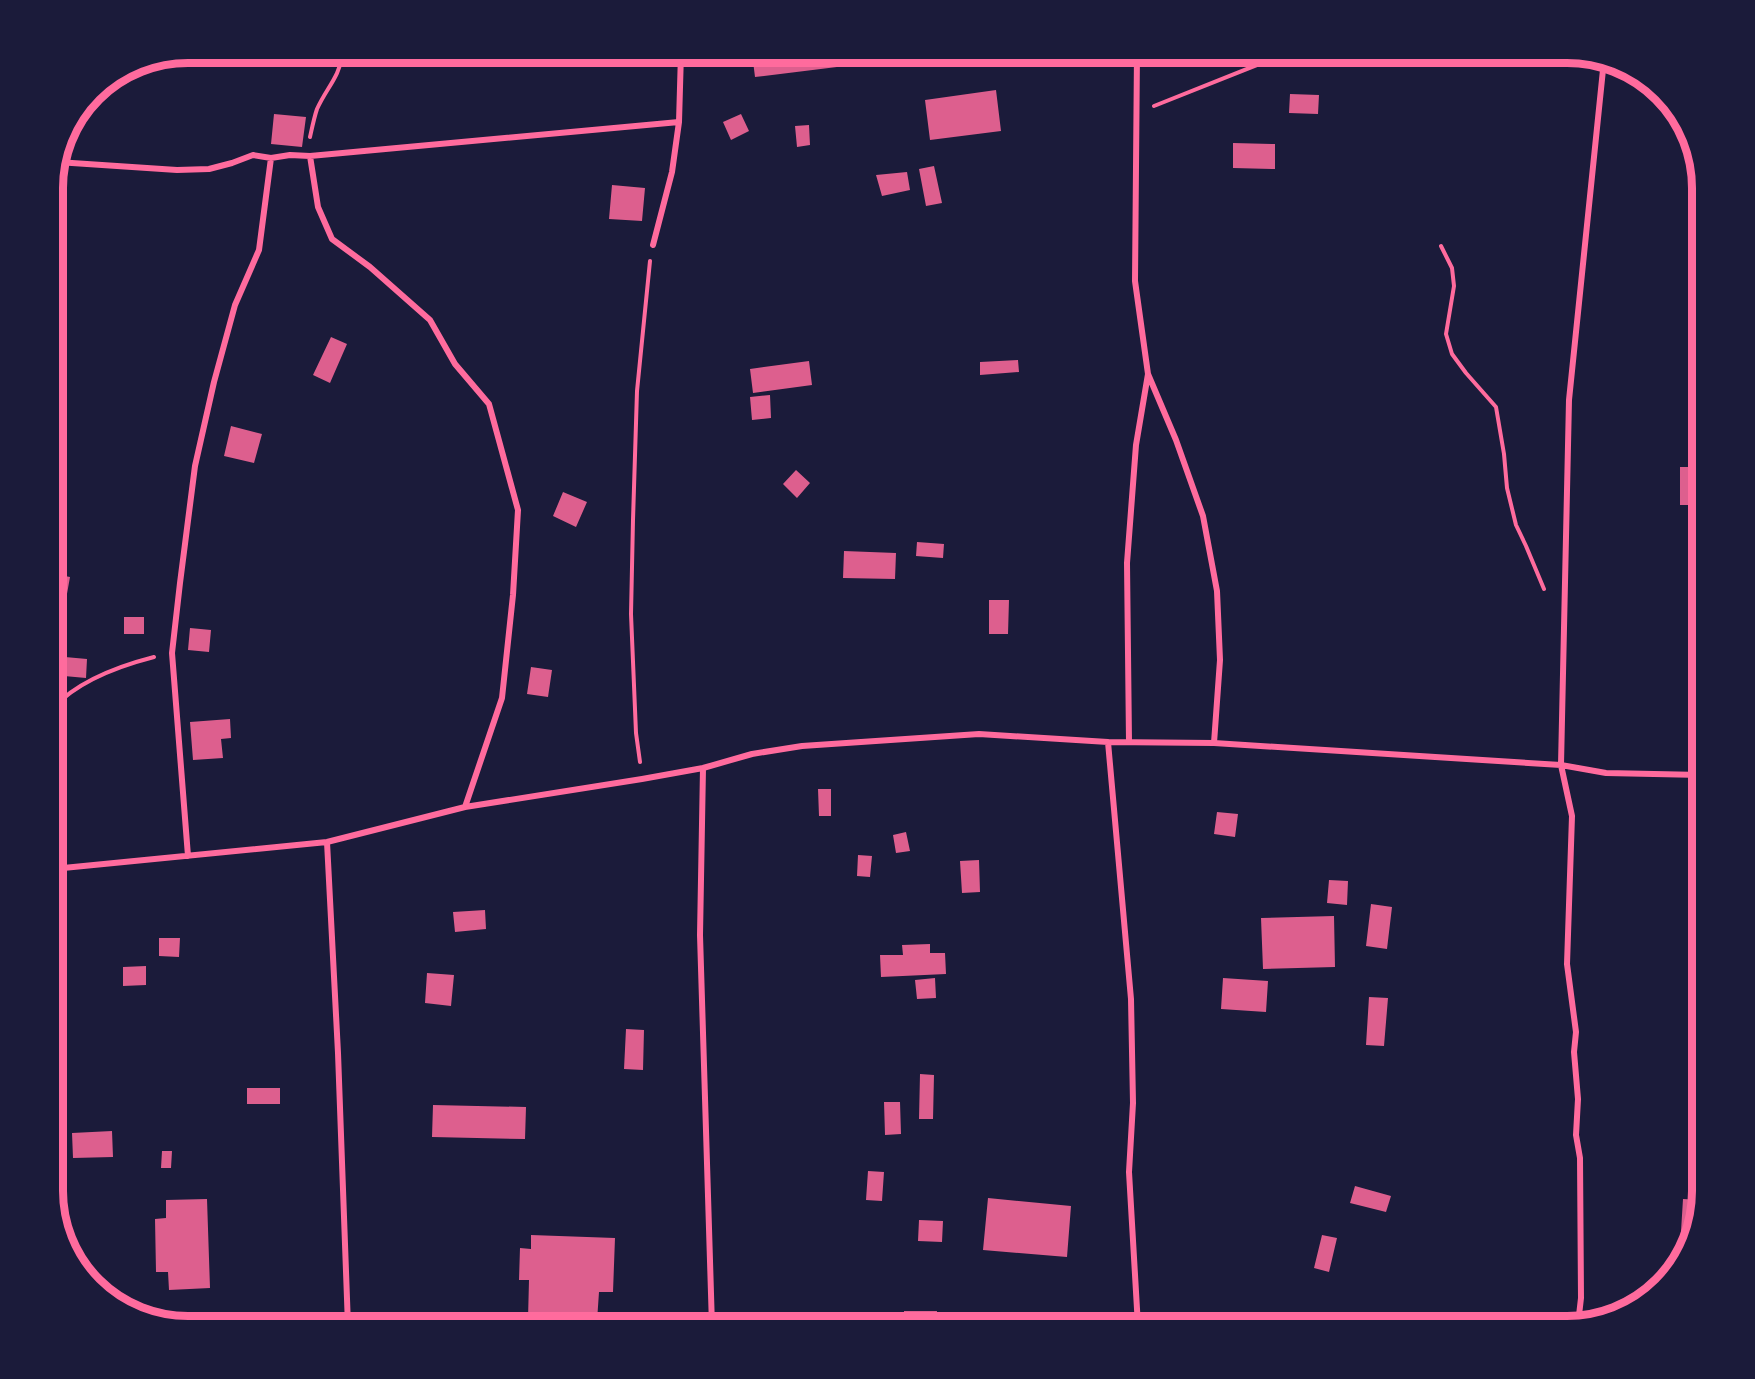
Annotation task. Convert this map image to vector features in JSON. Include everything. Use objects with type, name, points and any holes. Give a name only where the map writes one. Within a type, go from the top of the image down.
[{"type":"street","points":[[653,245],[672,172],[679,122],[681,63]]},
{"type":"street","points":[[1137,63],[1134,281],[1148,374],[1176,440],[1203,516],[1217,591],[1220,660],[1215,743]]},
{"type":"street","points":[[1579,1316],[1581,1298],[1580,1158],[1576,1135],[1578,1099],[1574,1052],[1576,1032],[1567,964],[1572,816],[1561,765],[1569,400],[1603,69]]},
{"type":"street","points":[[65,163],[177,170],[209,169],[253,155],[271,158],[290,155],[310,156],[679,122]]},
{"type":"street","points":[[310,156],[318,207],[332,239],[370,267],[430,320],[455,364],[489,404],[518,510],[513,595],[502,698],[465,807]]},
{"type":"street","points":[[188,856],[172,653],[195,466],[214,382],[235,305],[259,250],[271,158]]},
{"type":"street","points":[[1129,742],[1127,563],[1136,445],[1148,374]]},
{"type":"street","points":[[63,868],[327,842],[465,807],[704,768],[752,754],[814,745],[979,734],[1108,742],[1215,743],[1561,765],[1606,773],[1692,775]]},
{"type":"street","points":[[1108,742],[1131,999],[1133,1103],[1129,1173],[1137,1316]]},
{"type":"street","points":[[704,768],[700,935],[712,1316]]},
{"type":"street","points":[[327,842],[338,1053],[348,1316]]},
{"type":"path","points":[[310,156],[309,142],[317,110],[336,79],[340,63]]},
{"type":"path","points":[[1136,113],[1260,63]]},
{"type":"path","points":[[642,779],[636,733],[631,614],[637,391],[653,245]]},
{"type":"path","points":[[1442,246],[1452,268],[1454,286],[1446,334],[1452,354],[1496,407],[1507,488],[1516,525],[1546,594]]},
{"type":"path","points":[[63,697],[128,663],[172,653]]},
{"type":"building","points":[[753,63],[845,63],[845,66],[755,77]]},
{"type":"building","points":[[996,90],[1001,131],[930,140],[925,100]]},
{"type":"building","points":[[1290,94],[1319,95],[1318,114],[1289,113]]},
{"type":"building","points":[[274,114],[306,117],[302,147],[271,144]]},
{"type":"building","points":[[741,114],[749,131],[731,140],[723,122]]},
{"type":"building","points":[[809,125],[810,145],[797,147],[795,126]]},
{"type":"building","points":[[1233,143],[1275,144],[1275,169],[1233,168]]},
{"type":"building","points":[[934,166],[942,203],[926,206],[919,169]]},
{"type":"building","points":[[907,172],[910,190],[882,196],[876,175]]},
{"type":"building","points":[[612,185],[645,188],[642,221],[609,219]]},
{"type":"building","points":[[1692,215],[1692,231],[1688,216]]},
{"type":"building","points":[[331,337],[347,344],[330,383],[313,375]]},
{"type":"building","points":[[1018,360],[1019,372],[980,375],[980,362]]},
{"type":"building","points":[[809,361],[812,385],[753,393],[750,369]]},
{"type":"building","points":[[770,395],[771,418],[752,420],[750,397]]},
{"type":"building","points":[[231,426],[262,434],[254,463],[224,456]]},
{"type":"building","points":[[1680,467],[1692,467],[1692,505],[1680,505]]},
{"type":"building","points":[[796,470],[810,483],[797,498],[783,484]]},
{"type":"building","points":[[563,492],[587,502],[576,527],[553,516]]},
{"type":"building","points":[[917,542],[944,544],[943,558],[916,556]]},
{"type":"building","points":[[844,551],[896,553],[895,579],[843,578]]},
{"type":"building","points":[[63,576],[70,577],[65,605],[63,605]]},
{"type":"building","points":[[989,600],[1009,600],[1008,634],[989,634]]},
{"type":"building","points":[[124,617],[144,617],[144,634],[124,634]]},
{"type":"building","points":[[190,628],[211,630],[209,652],[188,650]]},
{"type":"building","points":[[65,657],[87,659],[86,678],[64,676]]},
{"type":"building","points":[[531,667],[552,670],[548,697],[527,694]]},
{"type":"building","points":[[230,719],[231,738],[221,739],[223,758],[193,760],[190,722]]},
{"type":"building","points":[[818,789],[831,789],[831,816],[819,816]]},
{"type":"building","points":[[1217,812],[1238,814],[1235,837],[1214,834]]},
{"type":"building","points":[[906,832],[910,851],[896,853],[893,835]]},
{"type":"building","points":[[858,855],[872,856],[870,877],[857,876]]},
{"type":"building","points":[[979,860],[980,892],[962,893],[960,861]]},
{"type":"building","points":[[1329,880],[1348,881],[1347,905],[1327,903]]},
{"type":"building","points":[[1371,904],[1392,907],[1387,949],[1366,946]]},
{"type":"building","points":[[485,910],[486,929],[455,932],[453,912]]},
{"type":"building","points":[[1334,916],[1335,967],[1263,969],[1261,918]]},
{"type":"building","points":[[159,938],[180,938],[179,957],[159,956]]},
{"type":"building","points":[[930,944],[930,953],[945,953],[946,974],[881,977],[880,955],[903,955],[902,945]]},
{"type":"building","points":[[146,966],[146,985],[123,986],[123,967]]},
{"type":"building","points":[[427,973],[454,975],[451,1006],[425,1003]]},
{"type":"building","points":[[935,978],[936,998],[917,999],[915,980]]},
{"type":"building","points":[[1223,978],[1268,981],[1266,1012],[1221,1009]]},
{"type":"building","points":[[1369,997],[1388,998],[1384,1046],[1366,1045]]},
{"type":"building","points":[[626,1029],[644,1030],[643,1070],[624,1069]]},
{"type":"building","points":[[920,1074],[934,1075],[933,1119],[919,1119]]},
{"type":"building","points":[[247,1088],[280,1088],[280,1104],[247,1104]]},
{"type":"building","points":[[884,1102],[900,1102],[901,1134],[885,1135]]},
{"type":"building","points":[[433,1105],[526,1107],[525,1139],[432,1137]]},
{"type":"building","points":[[112,1131],[113,1157],[73,1158],[72,1133]]},
{"type":"building","points":[[162,1151],[172,1151],[171,1168],[161,1168]]},
{"type":"building","points":[[868,1171],[884,1172],[882,1201],[866,1200]]},
{"type":"building","points":[[1355,1186],[1391,1196],[1386,1212],[1350,1203]]},
{"type":"building","points":[[988,1198],[1071,1206],[1067,1257],[983,1250]]},
{"type":"building","points":[[207,1199],[210,1288],[169,1290],[168,1272],[156,1272],[155,1219],[166,1218],[166,1200]]},
{"type":"building","points":[[1683,1199],[1691,1199],[1690,1215],[1680,1242]]},
{"type":"building","points":[[919,1220],[943,1221],[942,1242],[918,1241]]},
{"type":"building","points":[[531,1235],[615,1238],[613,1292],[599,1292],[597,1316],[528,1316],[529,1280],[519,1280],[520,1248],[531,1249]]},
{"type":"building","points":[[1322,1235],[1337,1238],[1329,1272],[1314,1268]]},
{"type":"building","points":[[904,1311],[937,1311],[937,1316],[904,1316]]}]
